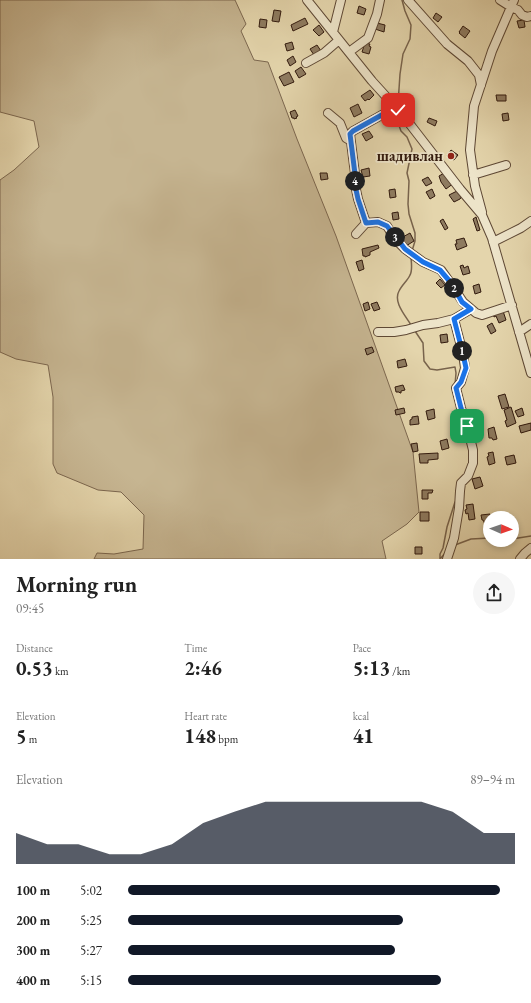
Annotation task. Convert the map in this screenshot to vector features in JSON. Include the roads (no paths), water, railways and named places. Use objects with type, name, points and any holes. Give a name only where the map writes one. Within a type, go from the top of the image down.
[{"type":"street","points":[[307,0],[372,81],[396,107],[482,215]]},
{"type":"street","points":[[333,32],[341,0]]},
{"type":"street","points":[[349,52],[368,38],[377,14],[380,0]]},
{"type":"street","points":[[408,0],[447,44],[468,61],[479,75],[481,86]]},
{"type":"street","points":[[500,0],[512,4],[522,15],[526,17],[531,16]]},
{"type":"street","points":[[512,4],[492,51],[474,106],[470,150],[475,186],[482,215],[493,242],[531,372]]},
{"type":"street","points":[[306,63],[324,54],[339,40]]},
{"type":"street","points":[[366,223],[356,192],[350,134],[396,107]]},
{"type":"street","points":[[328,113],[340,123],[346,138],[351,141]]},
{"type":"street","points":[[473,175],[506,165]]},
{"type":"street","points":[[493,242],[521,228],[531,221]]},
{"type":"street","points":[[356,234],[366,223],[378,222],[387,226],[405,249],[423,262],[440,270],[452,284],[462,302],[476,313],[482,315],[512,305]]},
{"type":"street","points":[[378,332],[406,330],[454,319],[471,309]]},
{"type":"street","points":[[447,559],[454,538],[461,483],[468,476],[473,463],[473,450],[456,388],[461,382],[466,368],[454,319]]},
{"type":"street","points":[[519,332],[531,324]]},
{"type":"street","points":[[520,559],[531,548]]},
{"type":"waterway","points":[[398,104],[403,54],[410,39],[411,25],[402,0]]},
{"type":"waterway","points":[[398,114],[398,123],[401,131],[407,137],[412,149],[407,173],[409,181],[409,214],[415,233],[415,241],[412,251]]},
{"type":"waterway","points":[[411,256],[411,273],[398,295],[400,308],[411,325]]},
{"type":"waterway","points":[[415,331],[423,343],[424,361],[430,369],[437,370],[455,367],[455,385]]},
{"type":"waterway","points":[[440,559],[447,527],[455,502]]},
{"type":"waterway","points":[[519,538],[531,536]]},
{"type":"waterway","points":[[455,545],[471,539],[483,538]]},
{"type":"waterway","points":[[441,558],[446,552]]},
{"type":"place","name":"шадивлан","points":[[451,156]]}]
